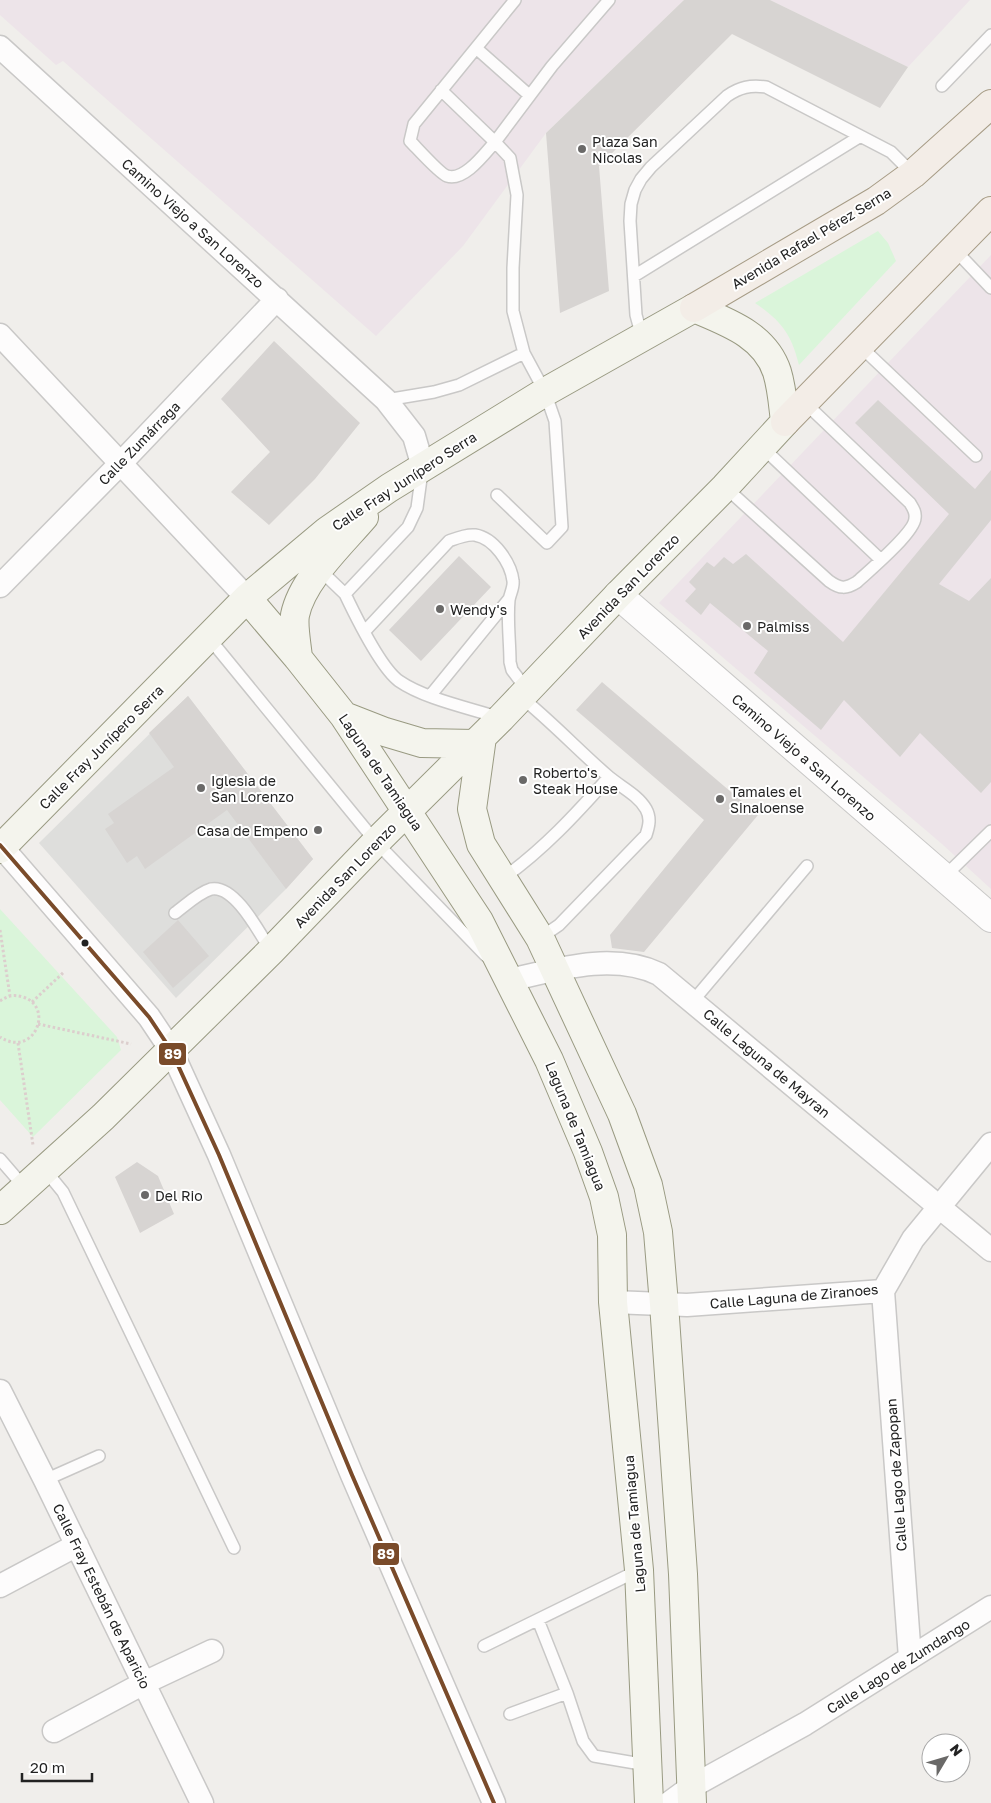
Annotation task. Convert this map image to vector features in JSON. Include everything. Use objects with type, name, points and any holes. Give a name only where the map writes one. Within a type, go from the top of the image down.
[{"type":"main road","name":"Avenida Rafael Pérez Serna","points":[[694,308],[876,201],[913,174],[991,104]]},
{"type":"main road","points":[[785,422],[803,401],[991,211]]},
{"type":"main road","name":"Calle Fray Junípero Serra","points":[[1,847],[247,598],[326,531],[389,488],[544,392],[694,308]]},
{"type":"main road","points":[[694,308],[732,324],[757,342],[769,355],[779,380],[785,422]]},
{"type":"main road","name":"Avenida San Lorenzo","points":[[0,1210],[103,1117],[271,951],[376,842],[524,694],[618,595],[725,487],[785,422]]},
{"type":"main road","points":[[298,658],[294,617],[301,597],[319,569],[389,488]]},
{"type":"main road","name":"Laguna de Tamiagua","points":[[247,598],[344,716],[479,921],[549,1060],[588,1152],[604,1197],[612,1235],[613,1302],[639,1570],[649,1803]]},
{"type":"main road","points":[[344,716],[385,732],[422,743],[486,733],[472,809],[481,844],[540,938],[622,1114],[648,1185],[658,1232],[664,1304],[683,1574],[692,1795]]},
{"type":"street","name":"Camino Viejo a San Lorenzo","points":[[0,47],[386,400],[414,436],[423,467]]},
{"type":"street","name":"Calle Zumárraga","points":[[0,586],[120,464],[276,299]]},
{"type":"street","points":[[0,335],[247,598]]},
{"type":"street","name":"Camino Viejo a San Lorenzo","points":[[618,595],[991,918]]},
{"type":"street","points":[[1,847],[149,1017],[170,1050],[219,1155],[356,1484],[494,1803]]},
{"type":"street","name":"Calle Laguna de Mayran","points":[[510,980],[554,969],[623,963],[644,966],[659,974],[991,1250]]},
{"type":"street","name":"Calle Laguna de Ziranoes","points":[[613,1302],[687,1305],[883,1291],[913,1239],[991,1144]]},
{"type":"street","name":"Calle Lago de Zapopan","points":[[883,1291],[910,1658]]},
{"type":"street","name":"Calle Fray Estebán de Aparicio","points":[[0,1391],[202,1803]]},
{"type":"street","points":[[0,1586],[77,1545]]},
{"type":"street","name":"Calle Lago de Zumdango","points":[[669,1803],[692,1795],[991,1608]]},
{"type":"street","points":[[54,1731],[144,1683],[212,1652]]},
{"type":"lane","points":[[515,0],[414,124],[410,141],[446,176],[456,177],[466,172],[495,142],[530,95],[609,0]]},
{"type":"lane","points":[[942,86],[991,35]]},
{"type":"lane","points":[[476,48],[530,95]]},
{"type":"lane","points":[[642,337],[636,315],[634,276],[631,204],[635,190],[650,167],[737,89],[747,86],[766,87],[891,152],[913,174]]},
{"type":"lane","points":[[441,90],[510,158],[517,194],[513,311],[524,353],[544,392],[555,421],[562,527],[547,543],[497,495]]},
{"type":"lane","points":[[634,276],[859,137]]},
{"type":"lane","points":[[954,249],[991,288]]},
{"type":"lane","points":[[859,345],[976,456]]},
{"type":"lane","points":[[386,400],[434,392],[459,385],[524,353]]},
{"type":"lane","points":[[725,487],[835,586],[842,588],[849,587],[881,560],[912,526],[916,520],[915,512],[910,503],[803,401]]},
{"type":"lane","points":[[762,448],[881,560]]},
{"type":"lane","points":[[345,594],[408,527],[417,508],[423,467]]},
{"type":"lane","points":[[365,631],[449,541],[464,535],[475,535],[483,538],[501,552],[509,566],[513,583],[509,599],[510,662],[524,694],[539,712],[609,777],[636,798],[645,807],[649,815],[646,835],[559,926],[540,938]]},
{"type":"lane","points":[[319,569],[345,594],[383,664],[398,680],[412,689],[430,696],[486,733]]},
{"type":"lane","points":[[430,696],[509,599]]},
{"type":"lane","points":[[209,638],[376,842],[510,980]]},
{"type":"lane","points":[[502,879],[522,865],[568,822],[609,777]]},
{"type":"lane","points":[[944,877],[991,831]]},
{"type":"lane","points":[[693,1001],[806,866]]},
{"type":"lane","points":[[175,913],[199,895],[211,889],[220,889],[235,899],[271,951]]},
{"type":"lane","points":[[0,1160],[25,1188]]},
{"type":"lane","points":[[45,1170],[63,1192],[234,1548]]},
{"type":"lane","points":[[45,1480],[99,1456]]},
{"type":"lane","points":[[484,1646],[639,1570]]},
{"type":"lane","points":[[538,1620],[567,1693],[583,1741],[594,1756],[647,1765]]},
{"type":"lane","points":[[510,1714],[567,1693]]},
{"type":"path","points":[[0,930],[10,996]]},
{"type":"path","points":[[32,1002],[64,972]]},
{"type":"path","points":[[0,1001],[10,996],[26,997],[37,1008],[39,1016],[38,1024],[31,1037],[18,1043],[0,1037]]},
{"type":"path","points":[[38,1024],[130,1044]]},
{"type":"path","points":[[18,1043],[33,1144]]},
{"type":"shaded area","points":[[0,0],[684,0],[546,133],[463,246],[376,336],[63,61],[56,65],[0,15]]},
{"type":"shaded area","points":[[770,0],[970,0],[908,67]]},
{"type":"shaded area","points":[[991,255],[991,889],[942,844],[659,603]]},
{"type":"shaded area","name":"Iglesia de San Lorenzo","points":[[188,696],[313,859],[286,889],[176,998],[39,843]]},
{"type":"green space","points":[[878,231],[888,243],[896,261],[799,365],[792,344],[784,329],[772,316],[755,303]]},
{"type":"green space","points":[[0,909],[117,1037],[121,1050],[33,1137],[0,1100]]},
{"type":"building","name":"Plaza San Nicolas","points":[[684,0],[770,0],[908,67],[880,108],[732,34],[599,166],[609,291],[560,313],[546,133]]},
{"type":"building","points":[[274,341],[360,423],[315,479],[269,525],[231,492],[270,452],[221,399]]},
{"type":"building","points":[[878,400],[975,489],[991,470],[991,520],[939,584],[969,601],[991,578],[991,782],[981,793],[920,733],[900,757],[844,700],[821,730],[754,673],[768,651],[710,603],[701,615],[685,601],[696,589],[689,582],[707,562],[714,567],[724,557],[733,564],[746,554],[843,642],[949,514],[855,423]]},
{"type":"building","name":"Wendy's","points":[[459,556],[491,587],[421,661],[389,630]]},
{"type":"building","points":[[602,682],[758,815],[644,952],[612,948],[610,935],[704,820],[576,710]]},
{"type":"building","name":"Iglesia de San Lorenzo","points":[[188,696],[313,859],[286,889],[227,810],[145,869],[137,856],[127,863],[105,829],[114,823],[108,814],[174,767],[149,733]]},
{"type":"building","points":[[178,920],[209,956],[173,988],[143,952]]},
{"type":"building","name":"Del Rio","points":[[137,1162],[158,1176],[174,1214],[140,1233],[115,1177]]},
{"type":"transit line","name":"89","points":[[0,845],[149,1017],[171,1050],[219,1155],[352,1475],[494,1803]]},
{"type":"place","name":"Plaza San Nicolas","points":[[582,149]]},
{"type":"place","name":"Wendy's","points":[[440,609]]},
{"type":"place","name":"Palmiss","points":[[747,626]]},
{"type":"place","name":"Roberto's Steak House","points":[[523,780]]},
{"type":"place","name":"Iglesia de San Lorenzo","points":[[201,788]]},
{"type":"place","name":"Tamales el Sinaloense","points":[[720,799]]},
{"type":"place","name":"Casa de Empeno","points":[[318,830]]},
{"type":"place","name":"Del Rio","points":[[145,1195]]}]
